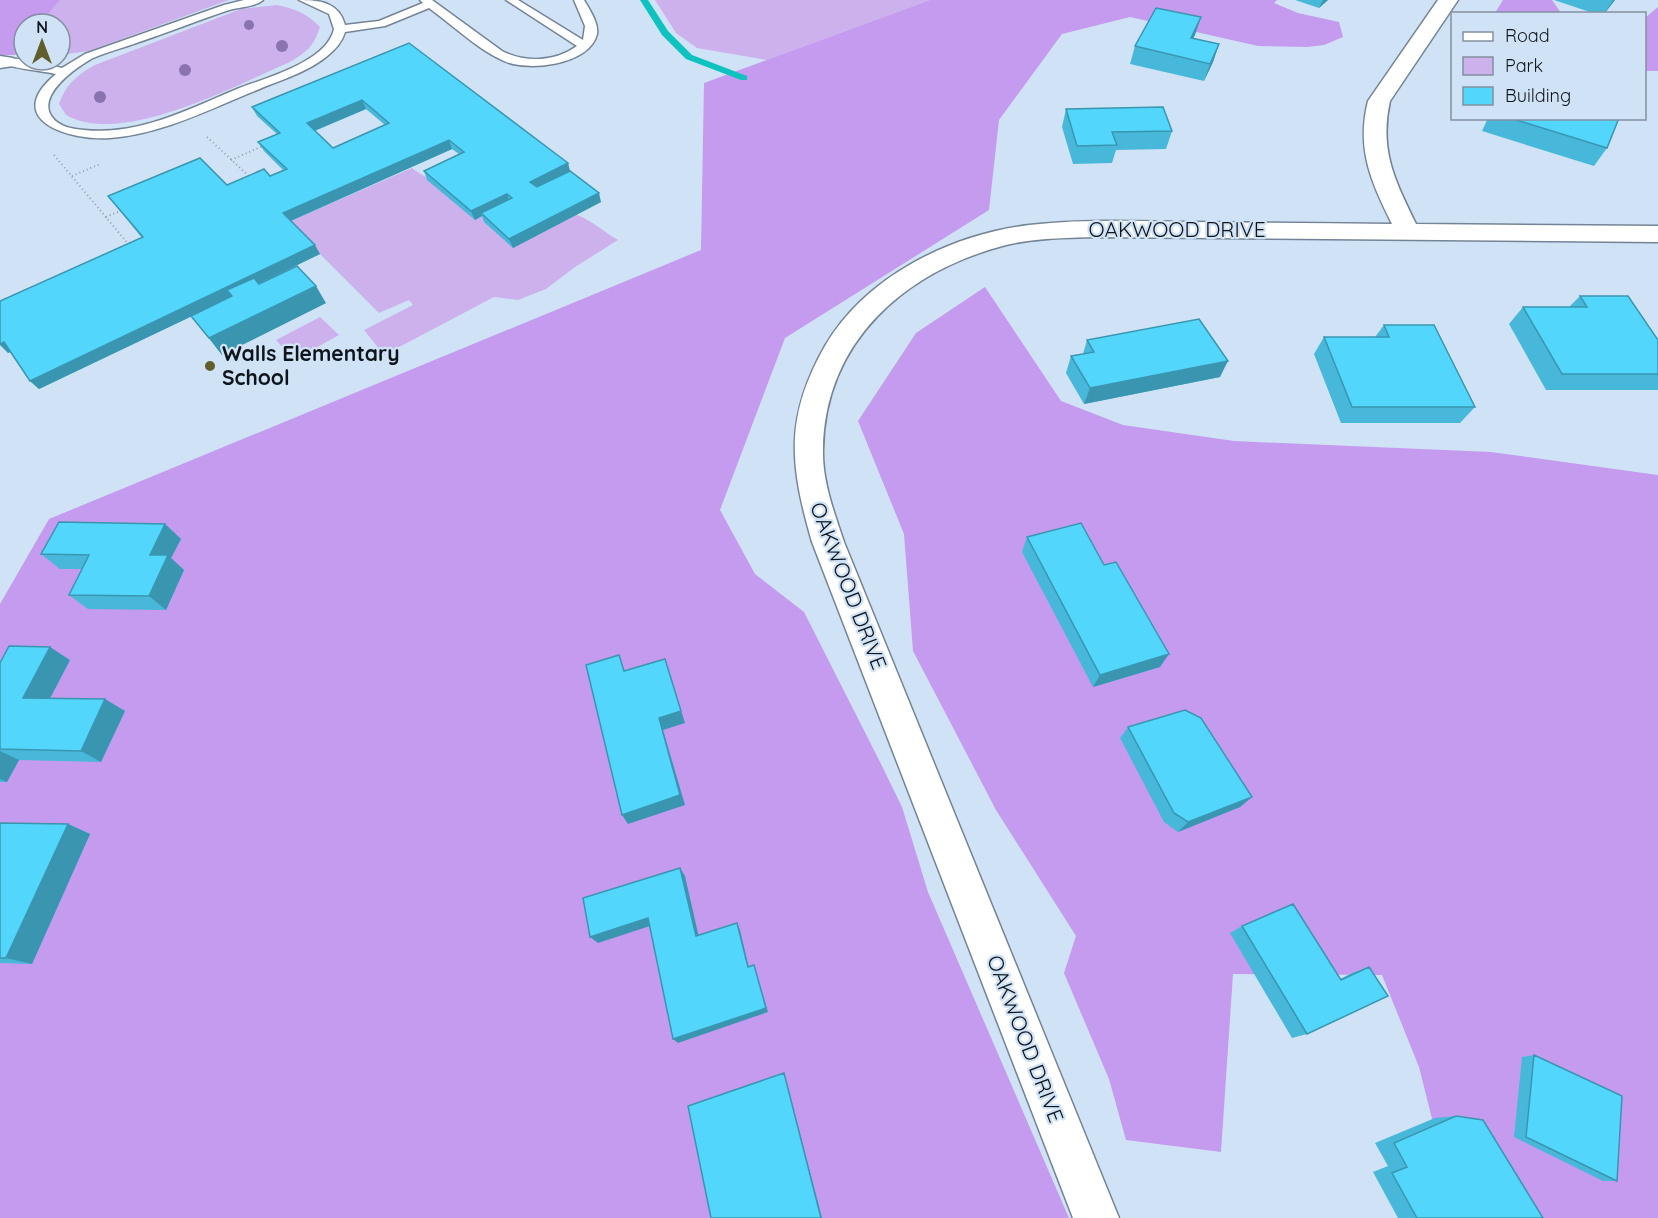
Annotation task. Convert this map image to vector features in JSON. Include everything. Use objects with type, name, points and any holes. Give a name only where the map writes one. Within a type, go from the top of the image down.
[{"type":"street","points":[[1408,232],[1375,157],[1372,136],[1374,117],[1379,101],[1448,0]]},
{"type":"street","name":"OAKWOOD DRIVE","points":[[1096,1218],[828,542],[813,490],[808,450],[817,394],[825,366],[844,334],[876,300],[930,264],[964,250],[1005,238],[1052,230],[1658,234]]},
{"type":"lane","points":[[72,66],[89,56],[228,7],[258,0]]},
{"type":"lane","points":[[62,72],[46,90],[42,99],[41,108],[44,116],[52,124],[80,134],[119,134],[160,124],[304,66],[330,48],[337,38],[340,28],[339,20],[324,6],[304,0]]},
{"type":"lane","points":[[511,0],[585,46]]},
{"type":"lane","points":[[340,28],[381,24],[428,2],[511,61],[546,62],[575,54],[585,46],[591,35],[590,26],[579,0]]},
{"type":"path","points":[[203,132],[257,184]]},
{"type":"path","points":[[231,160],[271,142]]},
{"type":"path","points":[[48,148],[132,249]]},
{"type":"path","points":[[106,217],[120,211]]},
{"type":"green space","points":[[60,0],[229,0],[89,51],[72,53],[72,12],[50,12]]},
{"type":"green space","points":[[655,0],[930,0],[767,60],[697,48],[676,33]]},
{"type":"green space","points":[[277,5],[300,12],[320,27],[309,48],[290,62],[210,98],[147,119],[117,124],[90,123],[66,115],[59,104],[73,81],[95,65],[241,9]]},
{"type":"green space","points":[[412,168],[448,187],[468,193],[580,216],[618,240],[575,267],[546,289],[518,300],[494,297],[384,355],[364,330],[413,305],[409,300],[379,313],[288,222]]},
{"type":"green space","points":[[320,317],[339,335],[294,360],[276,340]]},
{"type":"shaded area","points":[[0,0],[60,0],[50,12],[12,12],[12,55],[0,55]]},
{"type":"shaded area","points":[[930,0],[1277,0],[1274,3],[1298,13],[1339,22],[1343,37],[1324,45],[1307,47],[1258,46],[1130,17],[1062,34],[999,120],[989,210],[785,338],[720,510],[755,574],[804,612],[880,762],[902,807],[928,892],[1069,1218],[0,1218],[0,604],[49,519],[701,250],[704,83]]},
{"type":"shaded area","points":[[1503,0],[1552,0],[1560,12],[1496,12]]},
{"type":"shaded area","points":[[1658,7],[1658,71],[1646,71],[1646,17]]},
{"type":"shaded area","points":[[985,287],[1061,401],[1123,425],[1234,441],[1491,452],[1658,475],[1658,1218],[1457,1218],[1419,1067],[1382,975],[1233,974],[1221,1152],[1126,1140],[1109,1079],[1064,973],[1076,936],[996,810],[913,651],[904,534],[858,421],[916,333]]},
{"type":"building","points":[[1156,8],[1201,17],[1191,38],[1219,44],[1210,64],[1135,46]]},
{"type":"building","name":"Walls Elementary School","points":[[409,43],[568,163],[530,182],[537,187],[570,171],[599,193],[509,239],[481,213],[512,198],[507,194],[471,211],[424,171],[464,152],[449,140],[283,213],[315,245],[30,381],[4,342],[0,344],[0,301],[143,237],[108,196],[200,158],[227,185],[264,169],[270,176],[287,169],[258,142],[280,133],[252,107]],"holes":[[[362,100],[389,123],[333,148],[307,123]]]},
{"type":"building","points":[[1163,107],[1172,131],[1112,132],[1117,145],[1077,146],[1066,109]]},
{"type":"building","points":[[1516,120],[1618,120],[1607,148]]},
{"type":"building","points":[[297,266],[316,286],[209,338],[191,316],[232,296],[227,290],[254,278],[259,284]]},
{"type":"building","points":[[1580,296],[1628,296],[1658,340],[1658,374],[1562,374],[1523,307],[1587,307]]},
{"type":"building","points":[[1199,319],[1228,361],[1090,388],[1071,356],[1094,352],[1087,340]]},
{"type":"building","points":[[1384,325],[1434,325],[1475,407],[1352,407],[1324,337],[1389,337]]},
{"type":"building","points":[[59,522],[165,524],[150,555],[168,555],[149,596],[69,595],[89,555],[41,554]]},
{"type":"building","points":[[1081,523],[1104,565],[1116,562],[1169,654],[1100,675],[1027,537]]},
{"type":"building","points":[[9,646],[50,647],[23,698],[105,699],[81,751],[0,749],[0,663]]},
{"type":"building","points":[[619,655],[624,671],[665,659],[681,711],[659,718],[680,795],[622,815],[586,665]]},
{"type":"building","points":[[1185,710],[1201,718],[1252,797],[1188,822],[1174,813],[1128,727]]},
{"type":"building","points":[[0,823],[68,824],[6,958],[0,958]]},
{"type":"building","points":[[680,868],[696,936],[737,923],[748,967],[754,965],[766,1008],[673,1039],[648,918],[590,937],[583,898]]},
{"type":"building","points":[[1293,904],[1341,980],[1369,967],[1388,996],[1307,1034],[1242,926]]},
{"type":"building","points":[[1534,1055],[1622,1096],[1617,1181],[1526,1137]]},
{"type":"building","points":[[784,1073],[821,1218],[711,1218],[688,1106]]},
{"type":"building","points":[[1456,1116],[1483,1120],[1543,1218],[1417,1218],[1392,1173],[1407,1167],[1394,1143]]},
{"type":"waterway","points":[[644,0],[665,33],[689,57],[744,78]]},
{"type":"place","name":"Walls Elementary School","points":[[210,366]]}]
